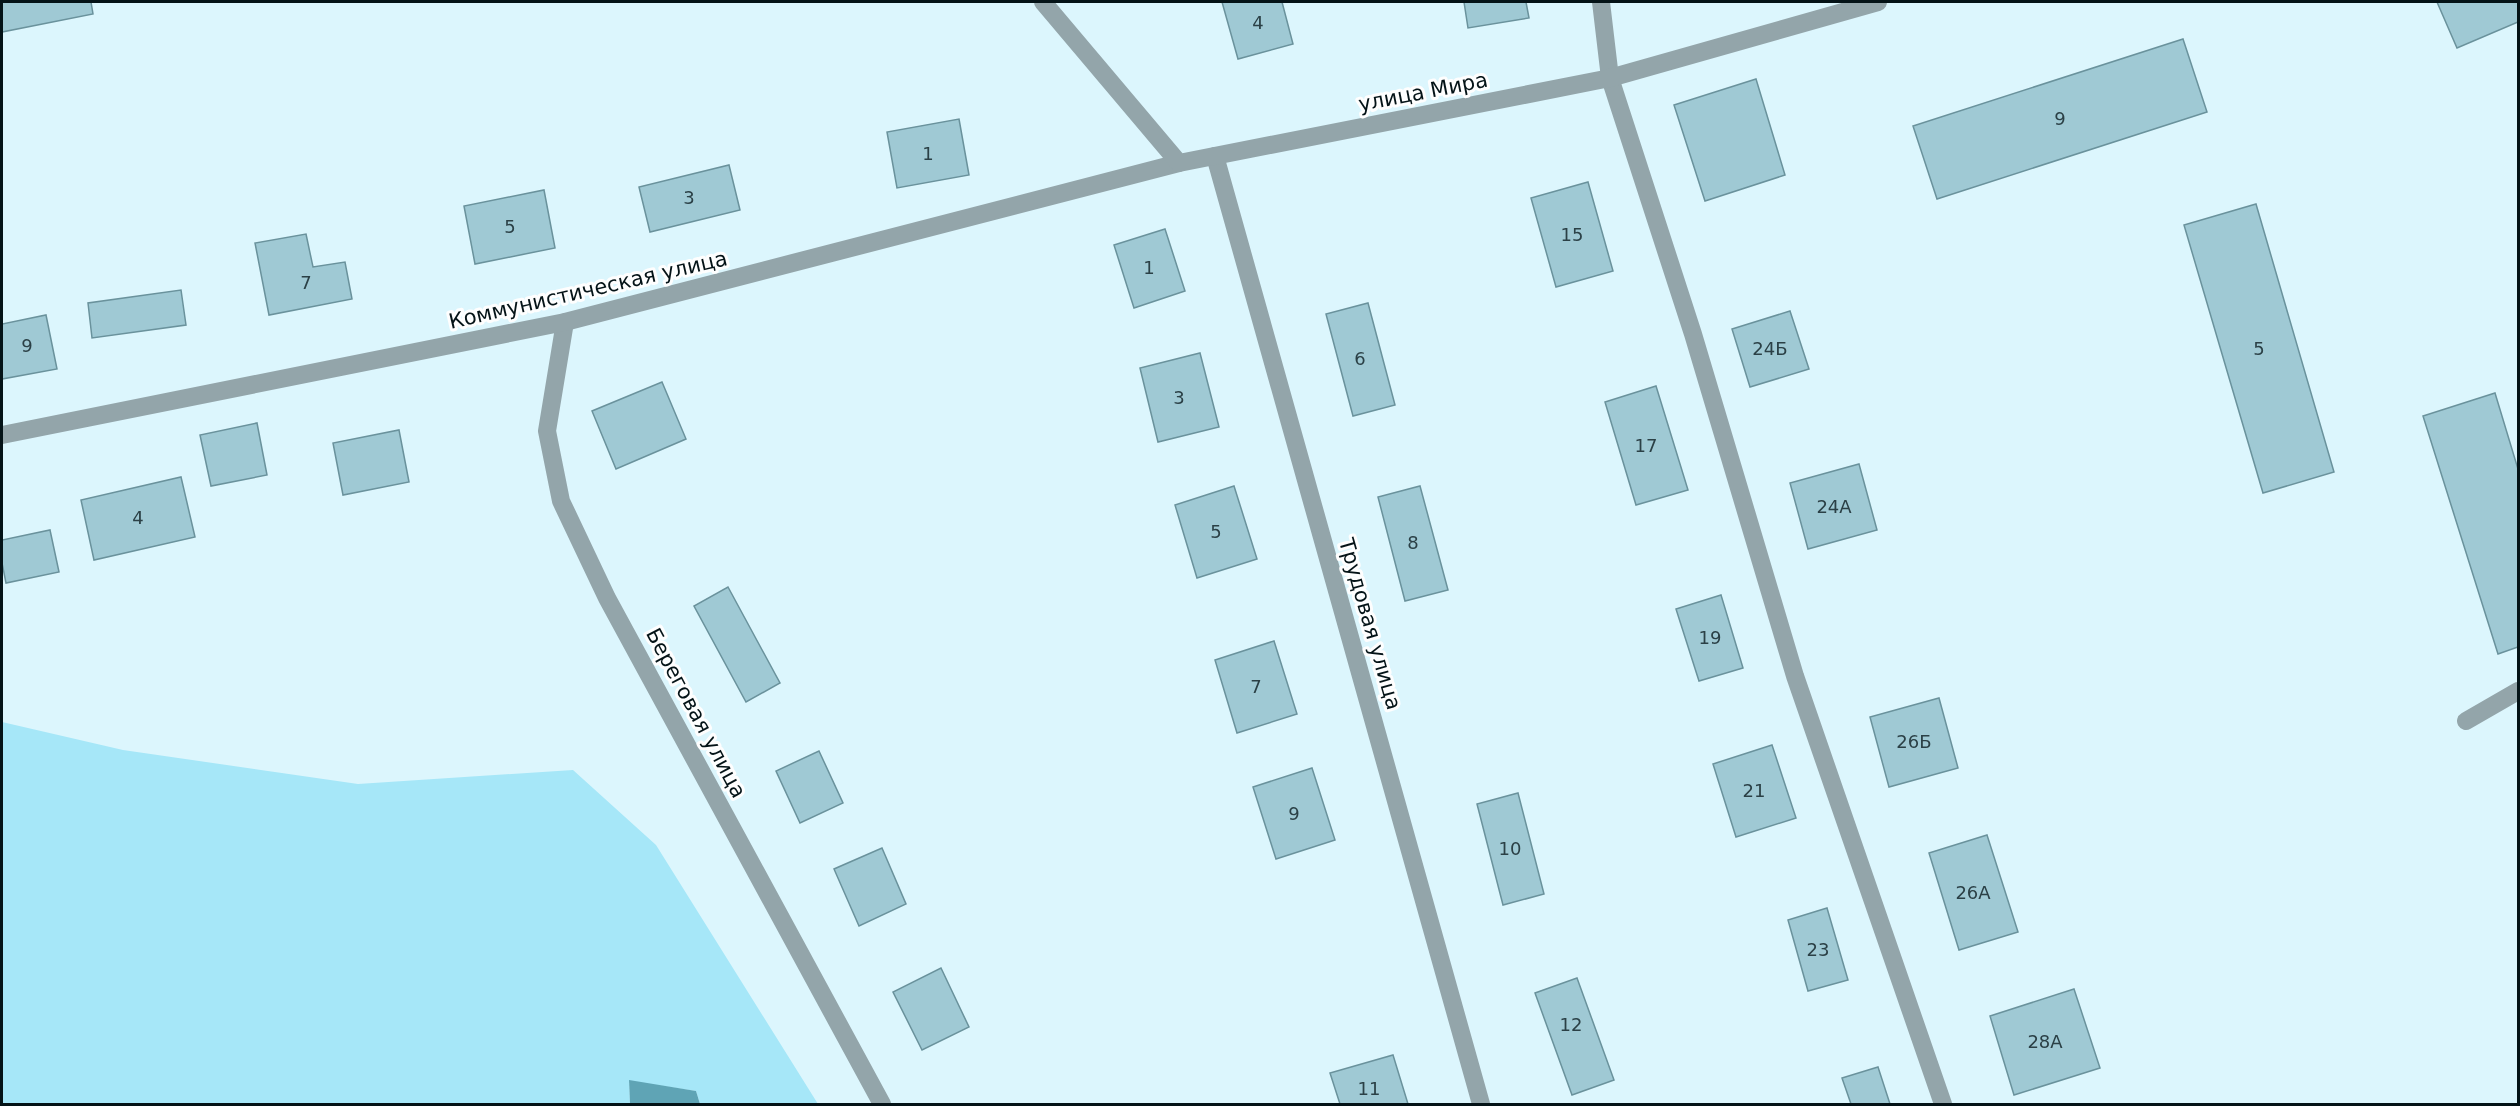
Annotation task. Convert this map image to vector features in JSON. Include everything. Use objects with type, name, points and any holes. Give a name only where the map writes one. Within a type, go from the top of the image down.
[{"type":"street","points":[[1043,2],[1179,163]]},
{"type":"street","points":[[1601,2],[1610,78],[1693,334],[1795,676],[1943,1104]]},
{"type":"street","name":"улица Мира","points":[[1179,163],[1610,78],[1878,2]]},
{"type":"street","name":"Трудовая улица","points":[[1215,156],[1481,1104]]},
{"type":"street","name":"Коммунистическая улица","points":[[2,435],[565,322],[1179,163]]},
{"type":"street","name":"Береговая улица","points":[[565,322],[547,431],[561,501],[608,598],[882,1104]]},
{"type":"street","points":[[2466,721],[2518,691]]},
{"type":"shaded area","points":[[2,722],[123,750],[358,784],[573,770],[656,845],[818,1104],[700,1104],[696,1091],[629,1081],[630,1104],[2,1104]]},
{"type":"shaded area","points":[[629,1080],[696,1091],[700,1104],[630,1104]]},
{"type":"building","points":[[2,2],[91,2],[93,14],[2,32]]},
{"type":"building","points":[[1222,2],[1282,2],[1293,44],[1238,59]]},
{"type":"building","points":[[1464,2],[1526,2],[1529,18],[1468,28]]},
{"type":"building","points":[[2437,2],[2518,2],[2518,22],[2457,48]]},
{"type":"building","points":[[2183,39],[2207,112],[1937,199],[1913,126]]},
{"type":"building","points":[[1756,79],[1785,175],[1705,201],[1674,105]]},
{"type":"building","points":[[959,119],[969,175],[897,188],[887,132]]},
{"type":"building","points":[[729,165],[740,210],[650,232],[639,187]]},
{"type":"building","points":[[1588,182],[1613,271],[1556,287],[1531,198]]},
{"type":"building","points":[[544,190],[555,248],[475,264],[464,206]]},
{"type":"building","points":[[2256,204],[2334,472],[2263,493],[2184,225]]},
{"type":"building","points":[[1165,229],[1185,291],[1134,308],[1114,245]]},
{"type":"building","points":[[306,234],[313,267],[345,262],[352,299],[269,315],[255,243]]},
{"type":"building","points":[[181,290],[186,325],[92,338],[88,303]]},
{"type":"building","points":[[1368,303],[1395,405],[1353,416],[1326,314]]},
{"type":"building","points":[[1790,311],[1809,369],[1750,387],[1732,329]]},
{"type":"building","points":[[46,315],[57,369],[2,379],[2,324]]},
{"type":"building","points":[[1200,353],[1219,427],[1158,442],[1140,368]]},
{"type":"building","points":[[662,382],[686,439],[616,469],[592,411]]},
{"type":"building","points":[[1656,386],[1688,490],[1636,505],[1605,402]]},
{"type":"building","points":[[2495,393],[2518,469],[2518,647],[2498,654],[2423,416]]},
{"type":"building","points":[[257,423],[267,475],[211,486],[200,435]]},
{"type":"building","points":[[399,430],[409,482],[343,495],[333,443]]},
{"type":"building","points":[[1859,464],[1877,530],[1808,549],[1790,483]]},
{"type":"building","points":[[181,477],[195,537],[94,560],[81,500]]},
{"type":"building","points":[[1234,486],[1257,559],[1197,578],[1175,505]]},
{"type":"building","points":[[1420,486],[1448,590],[1405,601],[1378,497]]},
{"type":"building","points":[[50,530],[59,572],[6,583],[2,563],[2,540]]},
{"type":"building","points":[[728,587],[780,683],[746,702],[694,606]]},
{"type":"building","points":[[1721,595],[1743,668],[1699,681],[1676,609]]},
{"type":"building","points":[[1274,641],[1297,714],[1237,733],[1215,660]]},
{"type":"building","points":[[1939,698],[1958,768],[1889,787],[1870,717]]},
{"type":"building","points":[[1772,745],[1796,818],[1736,837],[1713,764]]},
{"type":"building","points":[[819,751],[843,803],[800,823],[776,771]]},
{"type":"building","points":[[1312,768],[1335,840],[1276,859],[1253,787]]},
{"type":"building","points":[[1518,793],[1544,894],[1503,905],[1477,804]]},
{"type":"building","points":[[1987,835],[2018,932],[1959,950],[1929,853]]},
{"type":"building","points":[[882,848],[906,904],[859,926],[834,869]]},
{"type":"building","points":[[1827,908],[1848,980],[1808,991],[1788,920]]},
{"type":"building","points":[[941,968],[969,1027],[922,1050],[893,992]]},
{"type":"building","points":[[1577,978],[1614,1080],[1572,1095],[1535,993]]},
{"type":"building","points":[[2074,989],[2100,1068],[2014,1095],[1990,1016]]},
{"type":"building","points":[[1393,1055],[1408,1104],[1340,1104],[1330,1073]]},
{"type":"building","points":[[1878,1067],[1890,1104],[1851,1104],[1842,1078]]}]
